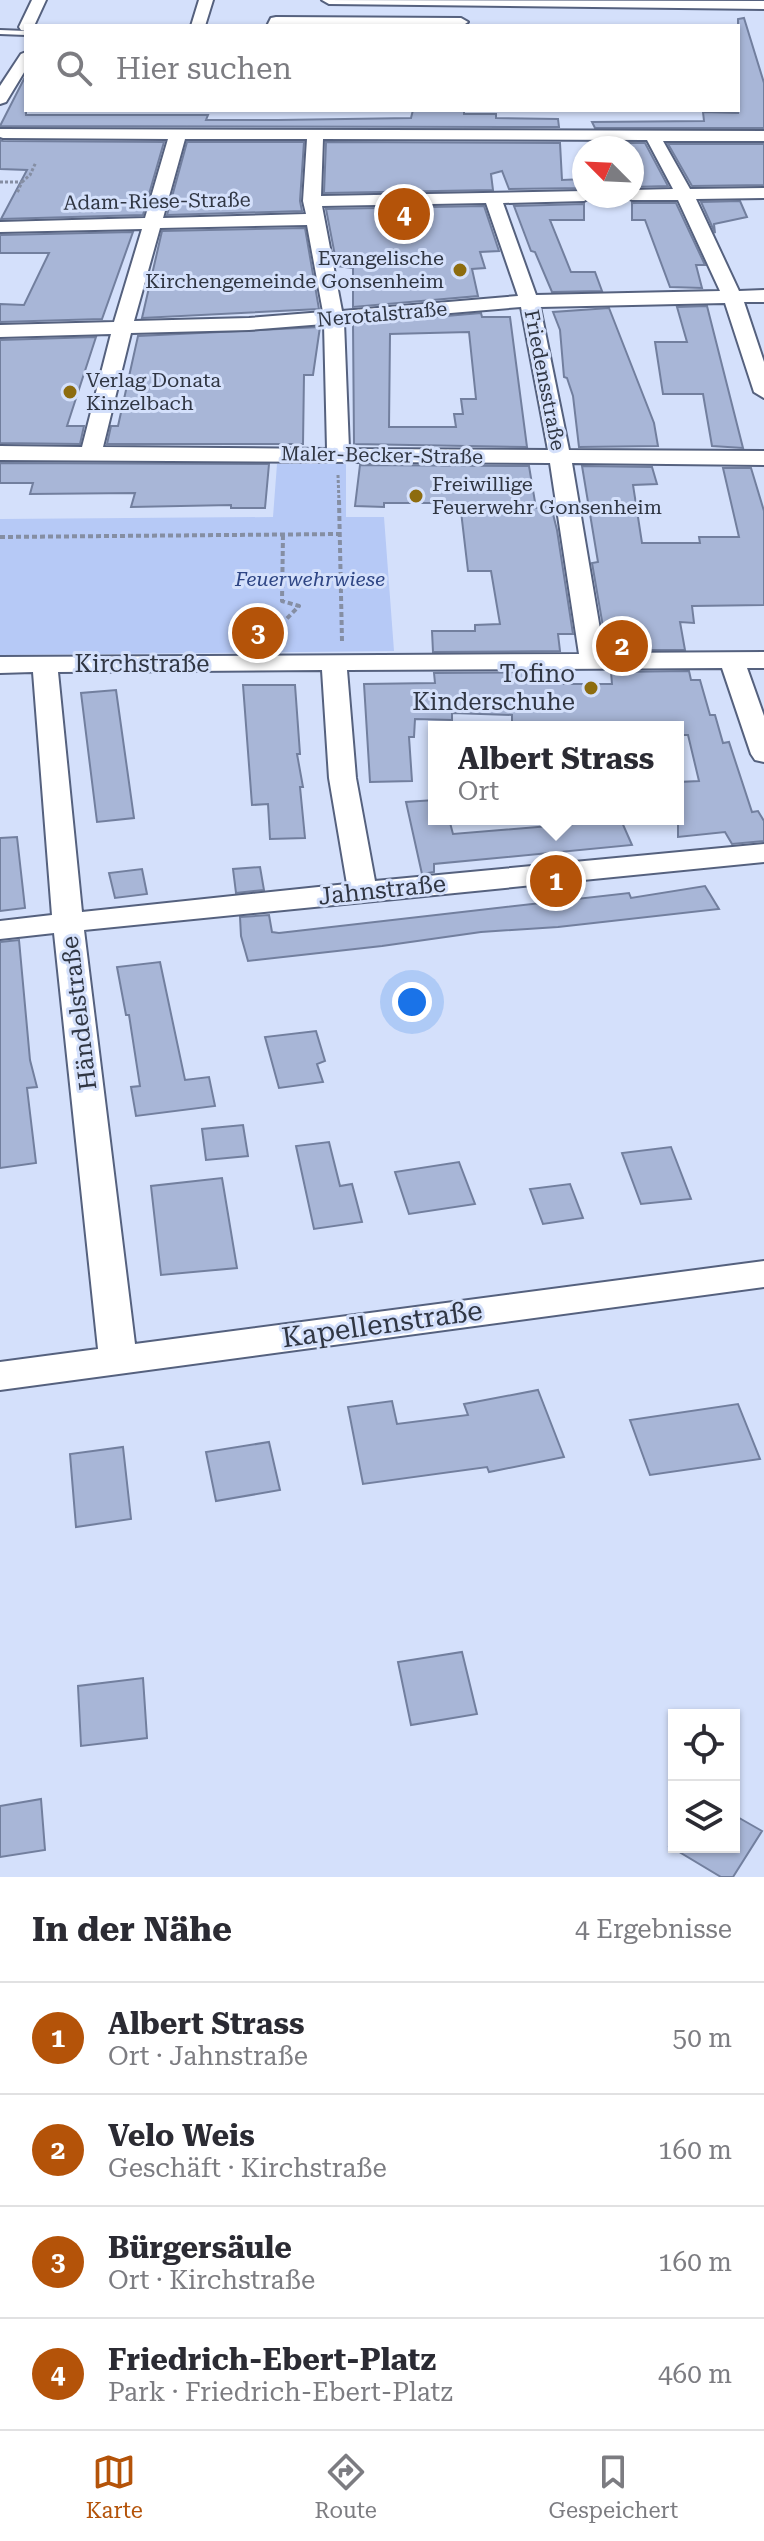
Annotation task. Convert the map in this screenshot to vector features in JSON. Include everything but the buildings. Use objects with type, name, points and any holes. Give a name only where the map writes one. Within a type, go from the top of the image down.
[{"type":"street","points":[[29,24],[39,0]]},
{"type":"street","points":[[199,24],[206,0]]},
{"type":"street","points":[[329,0],[757,3]]},
{"type":"street","points":[[275,24],[276,21],[461,24],[462,1]]},
{"type":"street","points":[[0,99],[24,60]]},
{"type":"street","points":[[3,133],[764,136]]},
{"type":"street","points":[[91,453],[122,329],[178,134]]},
{"type":"street","points":[[315,134],[313,210],[334,319],[338,457]]},
{"type":"street","points":[[652,135],[684,193],[732,296],[764,392]]},
{"type":"street","points":[[644,195],[764,193]]},
{"type":"street","name":"Adam-Riese-Straße","points":[[0,227],[153,223],[493,198],[572,196]]},
{"type":"street","name":"Friedensstraße","points":[[493,198],[529,301],[560,458],[593,662]]},
{"type":"street","name":"Nerotalstraße","points":[[0,331],[334,319],[529,301],[764,296]]},
{"type":"street","name":"Maler-Becker-Straße","points":[[0,453],[764,458]]},
{"type":"street","points":[[338,656],[335,726],[346,821],[363,891]]},
{"type":"street","name":"Kirchstraße","points":[[0,665],[338,656],[593,662],[764,660]]},
{"type":"street","points":[[732,660],[764,754]]},
{"type":"street","name":"Händelstraße","points":[[45,665],[68,924],[118,1361]]},
{"type":"street","name":"Jahnstraße","points":[[0,930],[363,891],[764,853]]},
{"type":"street","name":"Kapellenstraße","points":[[0,1376],[764,1274]]},
{"type":"lane","points":[[0,32],[24,30]]},
{"type":"path","points":[[17,193],[23,178],[30,175],[36,162]]},
{"type":"path","points":[[0,182],[22,182]]},
{"type":"path","points":[[338,457],[338,656]]},
{"type":"path","points":[[0,537],[340,534]]},
{"type":"path","points":[[283,535],[282,601],[299,606],[270,636],[285,638]]},
{"type":"green space","name":"Feuerwehrwiese","points":[[277,464],[346,464],[346,517],[384,517],[394,651],[0,655],[0,519],[273,517]]},
{"type":"place","name":"Friedrich-Ebert-Platz","points":[[404,214]]},
{"type":"place","name":"Evangelische Kirchengemeinde Gonsenheim","points":[[460,270]]},
{"type":"place","name":"Verlag Donata Kinzelbach","points":[[70,392]]},
{"type":"place","name":"Freiwillige Feuerwehr Gonsenheim","points":[[416,496]]},
{"type":"place","name":"Bürgersäule","points":[[258,633]]},
{"type":"place","name":"Velo Weis","points":[[622,646]]},
{"type":"place","name":"Tofino Kinderschuhe","points":[[591,688]]},
{"type":"place","name":"Albert Strass","points":[[556,881]]}]
